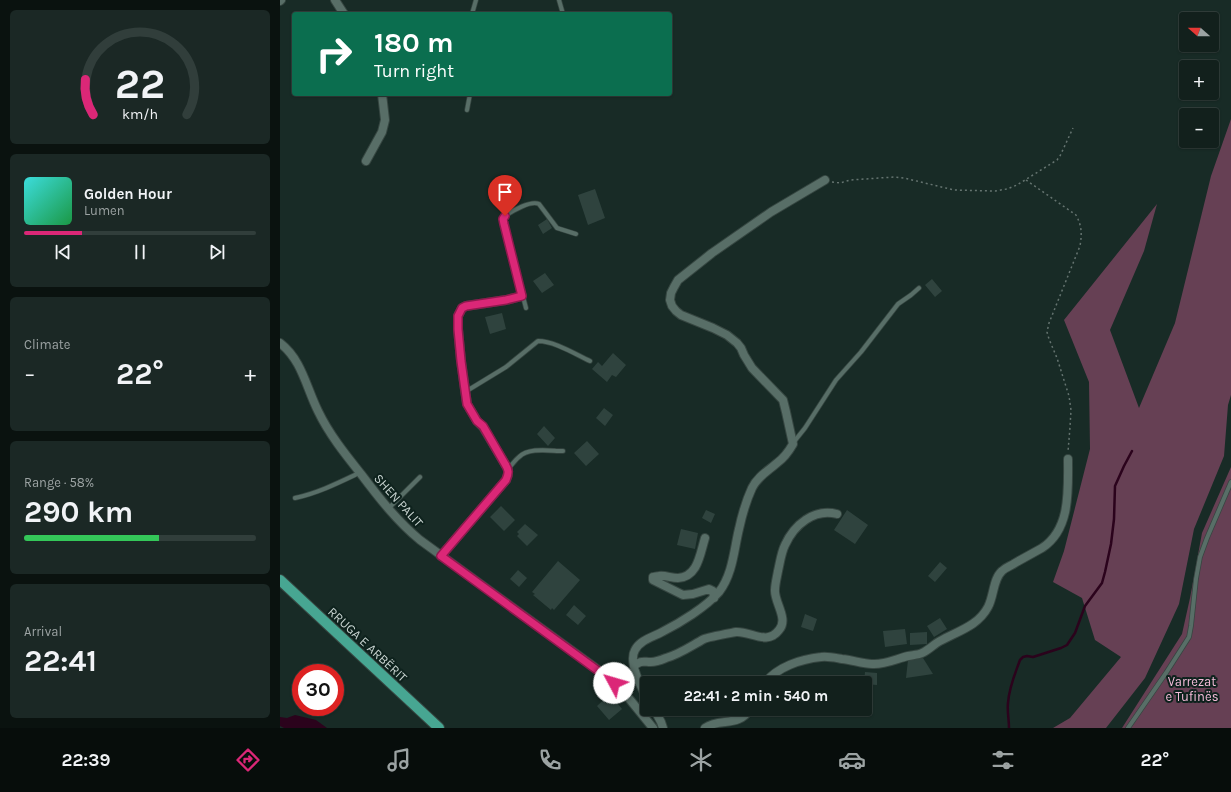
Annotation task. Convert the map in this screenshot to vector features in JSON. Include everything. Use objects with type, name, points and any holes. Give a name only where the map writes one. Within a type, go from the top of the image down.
[{"type":"main road","name":"RRUGA E ARBËRIT","points":[[280,580],[439,728]]},
{"type":"street","points":[[335,0],[343,12]]},
{"type":"street","points":[[366,161],[382,132],[385,120],[382,96]]},
{"type":"street","points":[[640,686],[632,656],[634,650],[643,641],[681,622],[714,598],[721,590],[729,572],[743,512],[753,487],[758,478],[784,456],[793,444],[783,400],[752,368],[741,348],[732,339],[714,328],[681,315],[676,311],[670,300],[674,287],[678,280],[712,253],[771,212],[825,180]]},
{"type":"street","points":[[441,556],[506,480],[508,474],[508,470],[483,426],[477,421],[467,404],[460,355],[459,312],[466,306],[522,296]]},
{"type":"street","name":"SHEN PALIT","points":[[280,342],[295,358],[305,378],[318,411],[331,433],[388,509],[408,531],[597,670],[627,696],[653,728]]},
{"type":"street","points":[[771,676],[794,663],[822,657],[872,664],[921,654],[938,642],[966,629],[984,616],[997,579],[1001,572],[1008,566],[1043,547],[1053,538],[1060,528],[1066,509],[1068,459]]},
{"type":"street","points":[[634,666],[639,662],[658,661],[677,655],[710,637],[717,637],[736,632],[763,638],[775,634],[780,630],[782,625],[782,618],[775,594],[775,588],[781,554],[784,546],[796,527],[805,520],[814,515],[829,512],[837,514]]},
{"type":"street","points":[[705,538],[700,556],[692,573],[685,577],[679,578],[659,576],[653,577],[653,580],[683,595],[693,594],[709,588],[713,591],[714,598]]},
{"type":"street","points":[[658,716],[662,728]]},
{"type":"street","points":[[705,728],[713,724],[737,720],[744,716]]},
{"type":"lane","points":[[473,12],[476,0]]},
{"type":"lane","points":[[559,0],[562,12]]},
{"type":"lane","points":[[467,110],[470,96]]},
{"type":"lane","points":[[526,308],[504,224],[503,219],[505,216],[530,203],[535,202],[539,204],[557,228],[576,234]]},
{"type":"lane","points":[[793,444],[836,380],[861,352],[898,304],[919,288]]},
{"type":"lane","points":[[465,392],[506,366],[538,342],[545,341],[590,361]]},
{"type":"lane","points":[[508,470],[519,456],[526,453],[536,451],[563,451]]},
{"type":"lane","points":[[295,498],[323,490],[359,472]]},
{"type":"lane","points":[[388,509],[420,477]]},
{"type":"lane","points":[[1128,728],[1188,637],[1191,626],[1200,557],[1231,482]]},
{"type":"path","points":[[825,180],[840,183],[850,180],[894,177],[954,190],[995,191],[1007,189],[1026,180],[1057,160],[1073,128]]},
{"type":"path","points":[[1026,180],[1076,215],[1080,222],[1082,233],[1080,246],[1047,332],[1070,396],[1071,410],[1068,459]]},
{"type":"green space","points":[[1231,119],[1231,395],[1228,405],[1224,456],[1194,529],[1179,604],[1145,678],[1106,728],[1053,728],[1070,718],[1121,657],[1095,640],[1082,598],[1053,582],[1064,551],[1090,449],[1089,382],[1064,320],[1157,204],[1144,251],[1110,330],[1139,408],[1175,323],[1211,176]]},
{"type":"green space","name":"Varrezat e Tufinës","points":[[1231,467],[1231,728],[1122,728],[1182,634],[1202,533]]},
{"type":"shaded area","points":[[299,716],[316,720],[327,728],[284,728],[280,726],[280,717],[287,718]]},
{"type":"building","points":[[595,189],[605,218],[588,225],[578,195]]},
{"type":"building","points":[[547,219],[552,228],[543,234],[538,225]]},
{"type":"building","points":[[545,273],[554,285],[542,293],[533,281]]},
{"type":"building","points":[[932,279],[942,291],[935,297],[925,285]]},
{"type":"building","points":[[502,313],[506,329],[490,334],[485,317]]},
{"type":"building","points":[[613,353],[626,365],[616,377],[612,375],[607,382],[592,369],[598,362],[602,366]]},
{"type":"building","points":[[604,408],[613,415],[605,426],[596,418]]},
{"type":"building","points":[[544,426],[555,438],[548,446],[537,434]]},
{"type":"building","points":[[587,441],[599,454],[586,466],[574,453]]},
{"type":"building","points":[[501,506],[515,520],[504,531],[490,517]]},
{"type":"building","points":[[706,510],[715,514],[711,523],[702,518]]},
{"type":"building","points":[[847,510],[868,525],[855,544],[834,530]]},
{"type":"building","points":[[525,524],[538,535],[527,546],[517,536],[519,534],[517,532]]},
{"type":"building","points":[[681,529],[698,533],[695,549],[677,545]]},
{"type":"building","points":[[558,561],[580,580],[554,610],[552,608],[551,610],[533,595],[535,594],[532,592]]},
{"type":"building","points":[[940,562],[947,568],[935,582],[928,576]]},
{"type":"building","points":[[518,570],[527,578],[519,587],[510,579]]},
{"type":"building","points":[[574,605],[586,616],[578,625],[566,615]]},
{"type":"building","points":[[805,614],[817,619],[813,631],[801,627]]},
{"type":"building","points":[[940,618],[947,629],[934,637],[927,626]]},
{"type":"building","points":[[905,629],[907,644],[885,647],[883,631]]},
{"type":"building","points":[[927,632],[927,644],[910,645],[910,633]]},
{"type":"building","points":[[923,658],[933,674],[906,678],[908,660]]},
{"type":"building","points":[[865,672],[877,673],[877,685],[872,685],[872,676],[865,676]]},
{"type":"building","points":[[610,694],[622,709],[609,720],[597,706]]},
{"type":"waterway","points":[[1009,728],[1009,697],[1012,681],[1020,660],[1023,657],[1033,657],[1067,645],[1075,633],[1085,606],[1102,583],[1111,544],[1114,519],[1115,486],[1132,451]]},
{"type":"route","points":[[505,216],[503,219],[504,224],[522,296],[466,306],[462,308],[458,316],[461,361],[467,404],[477,421],[483,426],[505,464],[508,474],[506,480],[441,556],[614,683]]}]
